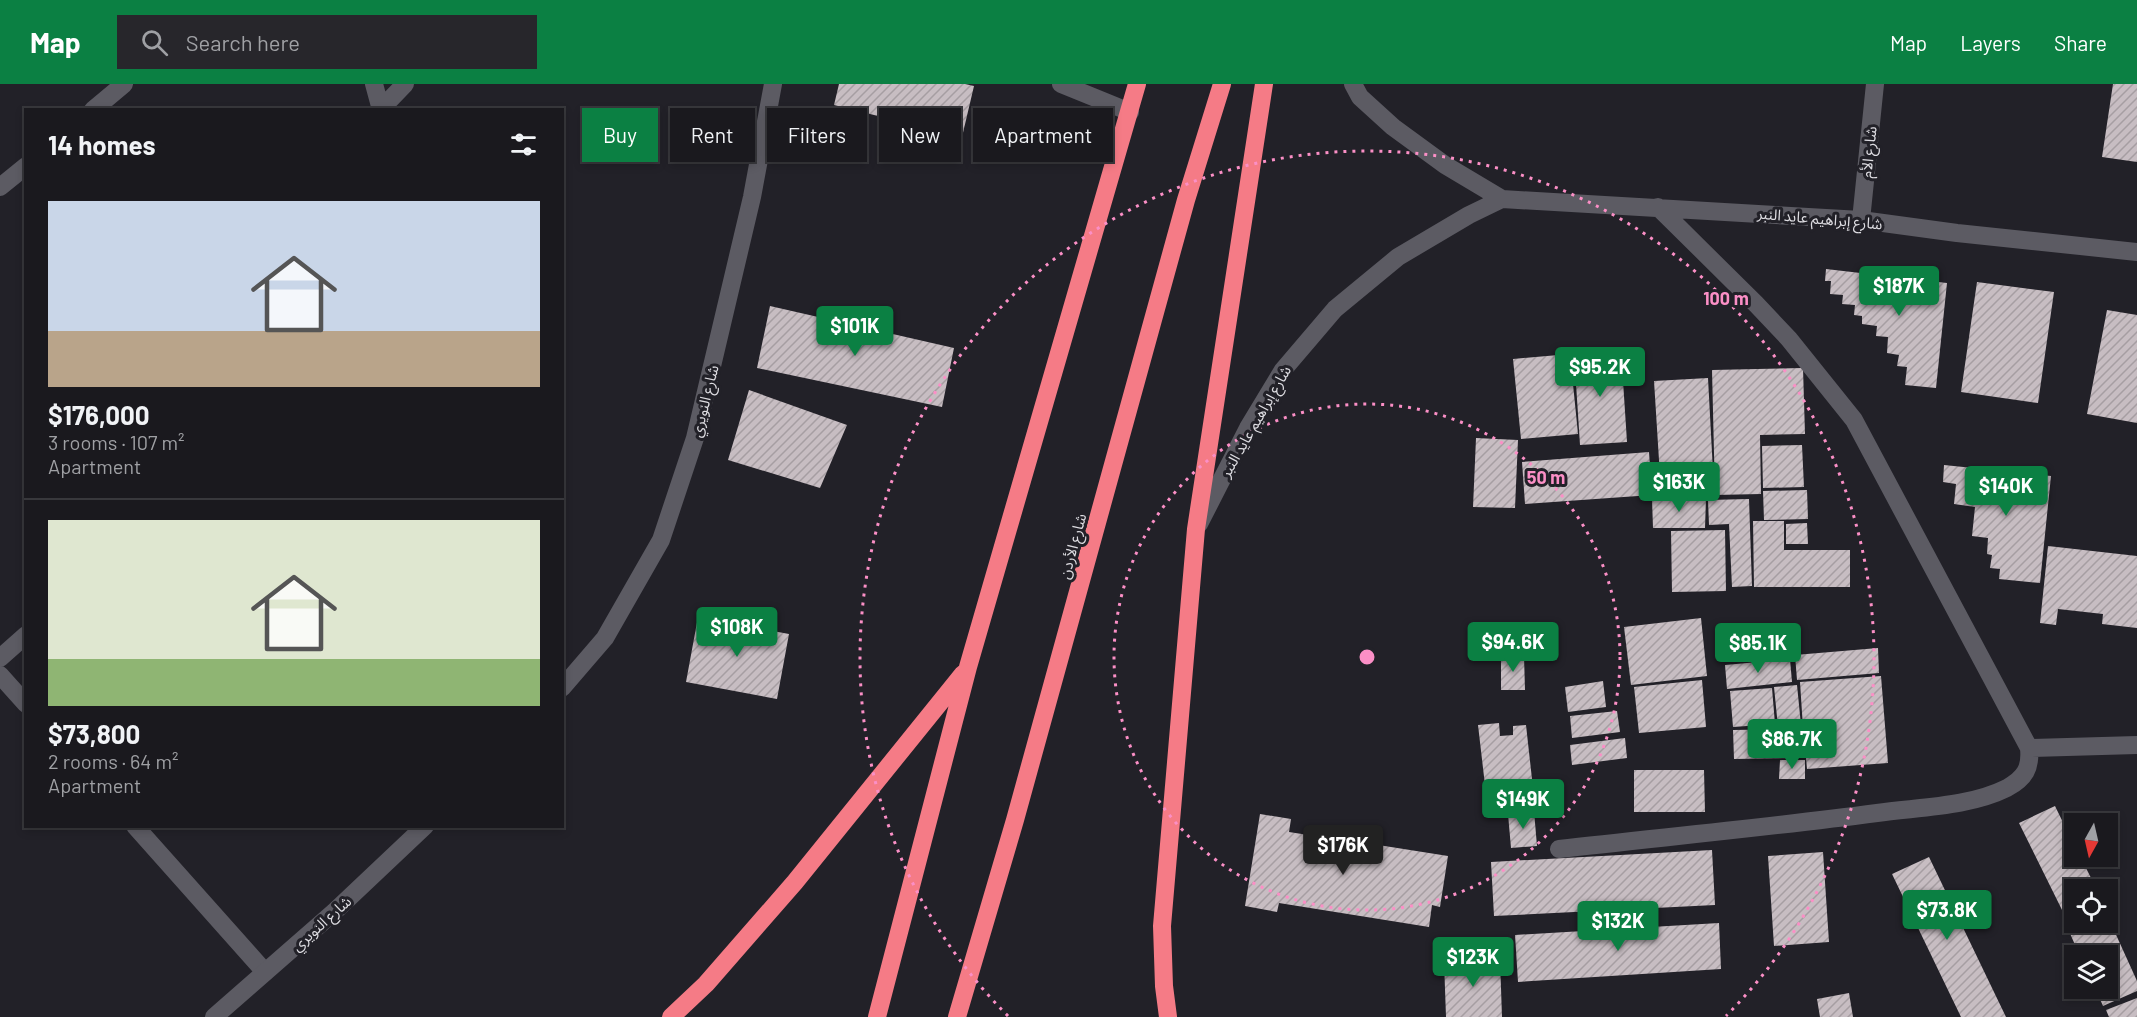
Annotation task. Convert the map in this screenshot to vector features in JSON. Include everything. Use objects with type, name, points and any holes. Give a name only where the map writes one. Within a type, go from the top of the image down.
[{"type":"highway","points":[[877,1017],[968,668],[1137,84]]},
{"type":"highway","name":"شارع الأردن","points":[[957,1017],[1015,820],[1186,201],[1222,84]]},
{"type":"highway","points":[[1168,1017],[1164,986],[1163,914],[1196,529],[1264,84]]},
{"type":"highway","points":[[671,1017],[706,984],[795,882],[968,668]]},
{"type":"street","points":[[95,108],[124,84]]},
{"type":"street","points":[[375,84],[381,108]]},
{"type":"street","points":[[383,108],[405,84]]},
{"type":"street","name":"شارع النويري","points":[[564,686],[605,638],[661,540],[695,438],[752,197],[773,84]]},
{"type":"street","points":[[1061,84],[1130,112]]},
{"type":"street","name":"شارع إبراهيم عايد النبر","points":[[1353,84],[1360,97],[1393,128],[1445,165],[1502,199],[1861,220],[1957,233],[2137,252]]},
{"type":"street","name":"شارع الأم","points":[[1861,220],[1875,84]]},
{"type":"street","points":[[0,187],[24,168]]},
{"type":"street","name":"شارع إبراهيم عايد النبر","points":[[1196,529],[1248,428],[1283,370],[1335,309],[1398,257],[1469,215],[1502,199]]},
{"type":"street","points":[[1559,849],[1822,820],[1981,799],[2008,787],[2022,777],[2030,763],[2029,748],[1854,420],[1789,339],[1658,207]]},
{"type":"street","points":[[0,658],[24,637]]},
{"type":"street","points":[[0,675],[24,702]]},
{"type":"street","points":[[2029,748],[2137,745]]},
{"type":"street","points":[[137,828],[265,972]]},
{"type":"street","name":"شارع النويري","points":[[214,1017],[334,912],[423,828]]},
{"type":"building","points":[[839,84],[965,84],[974,86],[962,137],[961,108],[879,108],[879,116],[867,113],[867,108],[846,108],[834,105]]},
{"type":"building","points":[[2113,84],[2137,84],[2137,162],[2102,157]]},
{"type":"building","points":[[1826,269],[1947,283],[1936,388],[1905,385],[1907,367],[1897,366],[1899,355],[1887,353],[1888,337],[1876,336],[1877,326],[1862,324],[1862,316],[1854,315],[1855,305],[1842,304],[1843,295],[1830,294],[1831,281],[1825,281]]},
{"type":"building","points":[[1977,282],[2054,292],[2038,403],[1961,392]]},
{"type":"building","points":[[770,306],[954,348],[942,407],[757,368]]},
{"type":"building","points":[[2107,310],[2137,315],[2137,423],[2087,414]]},
{"type":"building","points":[[1621,350],[1627,442],[1580,445],[1574,353]]},
{"type":"building","points":[[1570,354],[1578,434],[1521,439],[1513,359]]},
{"type":"building","points":[[1803,368],[1805,434],[1760,435],[1761,494],[1715,495],[1712,370]]},
{"type":"building","points":[[1708,378],[1714,490],[1661,492],[1654,381]]},
{"type":"building","points":[[749,390],[847,425],[820,488],[728,460]]},
{"type":"building","points":[[1476,438],[1518,440],[1515,508],[1473,507]]},
{"type":"building","points":[[1802,445],[1804,487],[1763,488],[1762,446]]},
{"type":"building","points":[[1649,452],[1652,495],[1525,504],[1522,462]]},
{"type":"building","points":[[1944,465],[2051,476],[2040,583],[1999,579],[2000,569],[1990,568],[1992,555],[1987,554],[1988,538],[1972,536],[1975,507],[1954,504],[1956,484],[1943,482]]},
{"type":"building","points":[[1807,490],[1808,519],[1764,520],[1763,491]]},
{"type":"building","points":[[1652,499],[1706,499],[1705,528],[1653,528]]},
{"type":"building","points":[[1749,499],[1752,586],[1732,587],[1729,524],[1709,525],[1708,500]]},
{"type":"building","points":[[1753,521],[1784,521],[1784,550],[1850,550],[1850,587],[1754,587]]},
{"type":"building","points":[[1807,523],[1808,544],[1786,544],[1786,524]]},
{"type":"building","points":[[1725,530],[1726,591],[1672,592],[1671,531]]},
{"type":"building","points":[[2048,546],[2137,556],[2137,628],[2102,624],[2103,614],[2058,609],[2056,625],[2040,623]]},
{"type":"building","points":[[698,617],[789,634],[777,699],[686,682]]},
{"type":"building","points":[[1701,618],[1707,676],[1631,685],[1624,627]]},
{"type":"building","points":[[1878,648],[1879,673],[1797,680],[1795,655]]},
{"type":"building","points":[[1524,656],[1525,690],[1501,690],[1501,657]]},
{"type":"building","points":[[1790,659],[1792,682],[1727,689],[1725,665]]},
{"type":"building","points":[[1881,676],[1888,763],[1807,769],[1804,736],[1821,735],[1820,727],[1803,728],[1800,682]]},
{"type":"building","points":[[1702,680],[1706,727],[1639,733],[1634,687]]},
{"type":"building","points":[[1603,681],[1606,707],[1568,712],[1565,687]]},
{"type":"building","points":[[1797,685],[1801,725],[1778,727],[1774,687]]},
{"type":"building","points":[[1772,688],[1775,724],[1733,727],[1730,691]]},
{"type":"building","points":[[1617,711],[1620,732],[1572,738],[1570,716]]},
{"type":"building","points":[[1499,723],[1500,736],[1513,735],[1513,726],[1526,725],[1535,806],[1488,811],[1478,725]]},
{"type":"building","points":[[1800,729],[1800,758],[1734,759],[1733,730]]},
{"type":"building","points":[[1625,738],[1627,758],[1572,765],[1570,745]]},
{"type":"building","points":[[1780,760],[1805,760],[1805,779],[1779,779]]},
{"type":"building","points":[[1634,770],[1704,770],[1705,812],[1634,812]]},
{"type":"building","points":[[2055,806],[2064,824],[2064,867],[2086,867],[2092,879],[2064,879],[2064,914],[2019,823]]},
{"type":"building","points":[[1534,811],[1537,846],[1511,848],[1508,814]]},
{"type":"building","points":[[1260,814],[1291,819],[1289,832],[1347,841],[1346,845],[1370,850],[1372,844],[1448,856],[1440,907],[1432,905],[1429,927],[1279,903],[1277,912],[1245,906]]},
{"type":"building","points":[[1712,850],[1715,905],[1494,916],[1491,862]]},
{"type":"building","points":[[1823,852],[1829,942],[1774,946],[1768,856]]},
{"type":"building","points":[[1929,857],[2006,1017],[1961,1017],[1892,874]]},
{"type":"building","points":[[1719,923],[1721,969],[1518,982],[1515,935]]},
{"type":"building","points":[[2070,933],[2115,933],[2137,981],[2137,991],[2103,1006],[2100,999],[2118,999],[2118,945],[2075,945]]},
{"type":"building","points":[[1500,959],[1502,1017],[1446,1017],[1444,961]]},
{"type":"building","points":[[1849,993],[1853,1017],[1820,1017],[1817,999]]},
{"type":"building","points":[[2137,998],[2137,1017],[2109,1017],[2106,1010]]}]
